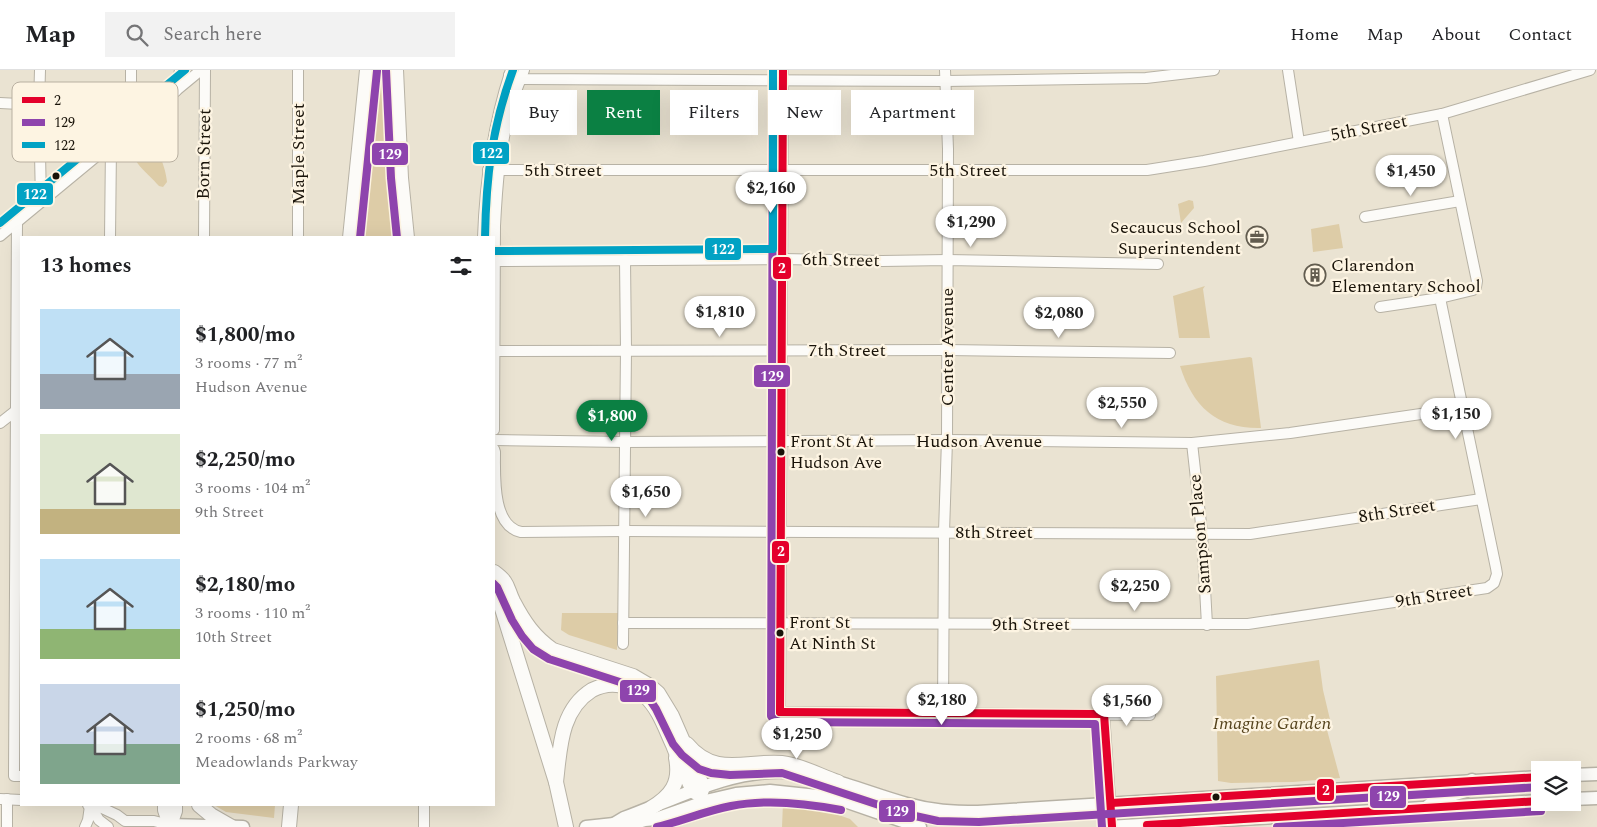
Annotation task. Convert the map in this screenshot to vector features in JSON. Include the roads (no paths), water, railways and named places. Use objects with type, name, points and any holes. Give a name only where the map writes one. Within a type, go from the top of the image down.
[{"type":"highway","points":[[350,236],[367,70]]},
{"type":"highway","points":[[396,70],[401,178],[408,236]]},
{"type":"highway","points":[[495,573],[505,580],[521,615],[540,642],[553,650],[643,681],[658,693],[665,704],[677,742],[698,791]]},
{"type":"highway","points":[[495,586],[557,786],[566,827]]},
{"type":"highway","points":[[557,786],[559,752],[567,719],[574,706],[584,695],[596,688],[611,684],[629,686],[643,694],[653,705],[677,742],[713,763],[730,766],[783,763],[838,782]]},
{"type":"highway","points":[[648,814],[673,789],[677,772],[677,742]]},
{"type":"highway","points":[[165,806],[167,826]]},
{"type":"highway","points":[[167,826],[175,811],[175,806]]},
{"type":"highway","points":[[200,806],[211,815],[232,827]]},
{"type":"highway","points":[[289,827],[291,806]]},
{"type":"main road","points":[[586,827],[614,824],[624,818],[648,814],[730,778],[785,772],[811,775],[908,804],[939,811],[978,812],[1531,777]]},
{"type":"main road","points":[[1581,775],[1597,774]]},
{"type":"main road","points":[[1427,808],[1437,799],[1466,790],[1472,780]]},
{"type":"main road","points":[[698,791],[771,783],[801,785],[834,794],[839,799],[920,827]]},
{"type":"main road","points":[[648,814],[656,819],[710,800],[736,794],[770,791],[790,792],[832,800],[839,799]]},
{"type":"main road","points":[[1581,799],[1597,798]]},
{"type":"main road","points":[[1108,827],[1531,802]]},
{"type":"main road","points":[[167,826],[243,827]]},
{"type":"street","points":[[178,89],[201,70]]},
{"type":"street","name":"Born Street","points":[[204,236],[205,70]]},
{"type":"street","name":"Maple Street","points":[[298,70],[298,236]]},
{"type":"street","points":[[484,236],[490,212],[494,170],[510,72],[522,74],[945,75],[1146,78],[1214,70]]},
{"type":"street","points":[[1288,70],[1299,142]]},
{"type":"street","name":"5th Street","points":[[494,170],[1147,170],[1442,114],[1590,70]]},
{"type":"street","points":[[501,124],[511,106],[522,74]]},
{"type":"street","points":[[783,75],[780,712],[1150,715]]},
{"type":"street","name":"Center Avenue","points":[[943,713],[948,260],[945,75]]},
{"type":"street","points":[[1380,307],[1440,298],[1473,290],[1476,286],[1442,114]]},
{"type":"street","points":[[40,162],[41,202]]},
{"type":"street","points":[[0,236],[90,162]]},
{"type":"street","points":[[110,162],[110,236]]},
{"type":"street","points":[[1365,217],[1460,201]]},
{"type":"street","points":[[490,212],[492,236]]},
{"type":"street","points":[[17,222],[18,409],[14,776],[20,776]]},
{"type":"street","name":"6th Street","points":[[495,261],[783,259],[1158,264]]},
{"type":"street","points":[[623,644],[625,260]]},
{"type":"street","points":[[1440,298],[1481,499]]},
{"type":"street","name":"7th Street","points":[[495,351],[947,350],[1170,353]]},
{"type":"street","name":"Hudson Avenue","points":[[495,440],[625,442],[947,440],[1192,442],[1290,433],[1462,408]]},
{"type":"street","points":[[0,423],[18,409]]},
{"type":"street","name":"Sampson Place","points":[[1192,442],[1202,533],[1207,625]]},
{"type":"street","name":"8th Street","points":[[495,452],[497,492],[501,515],[506,524],[521,532],[625,530],[1250,534],[1481,499]]},
{"type":"street","name":"9th Street","points":[[623,623],[780,622],[1207,625],[1257,623],[1486,588],[1494,583],[1497,574],[1481,499]]},
{"type":"street","points":[[1104,714],[1112,827]]},
{"type":"street","points":[[7,827],[4,799],[20,800]]},
{"type":"street","points":[[89,806],[102,808],[125,821],[154,821],[167,826]]},
{"type":"street","points":[[85,827],[88,820],[89,806]]},
{"type":"street","points":[[89,806],[99,820],[108,827]]},
{"type":"street","points":[[424,806],[424,827]]},
{"type":"place","name":"Secaucus School Superintendent","points":[[1257,237]]},
{"type":"place","name":"Clarendon Elementary School","points":[[1315,275]]},
{"type":"place","name":"Front St At Hudson Ave","points":[[781,452]]},
{"type":"place","name":"Front St At Ninth St","points":[[780,633]]},
{"type":"park label","name":"Imagine Garden","points":[[1272,723]]}]
